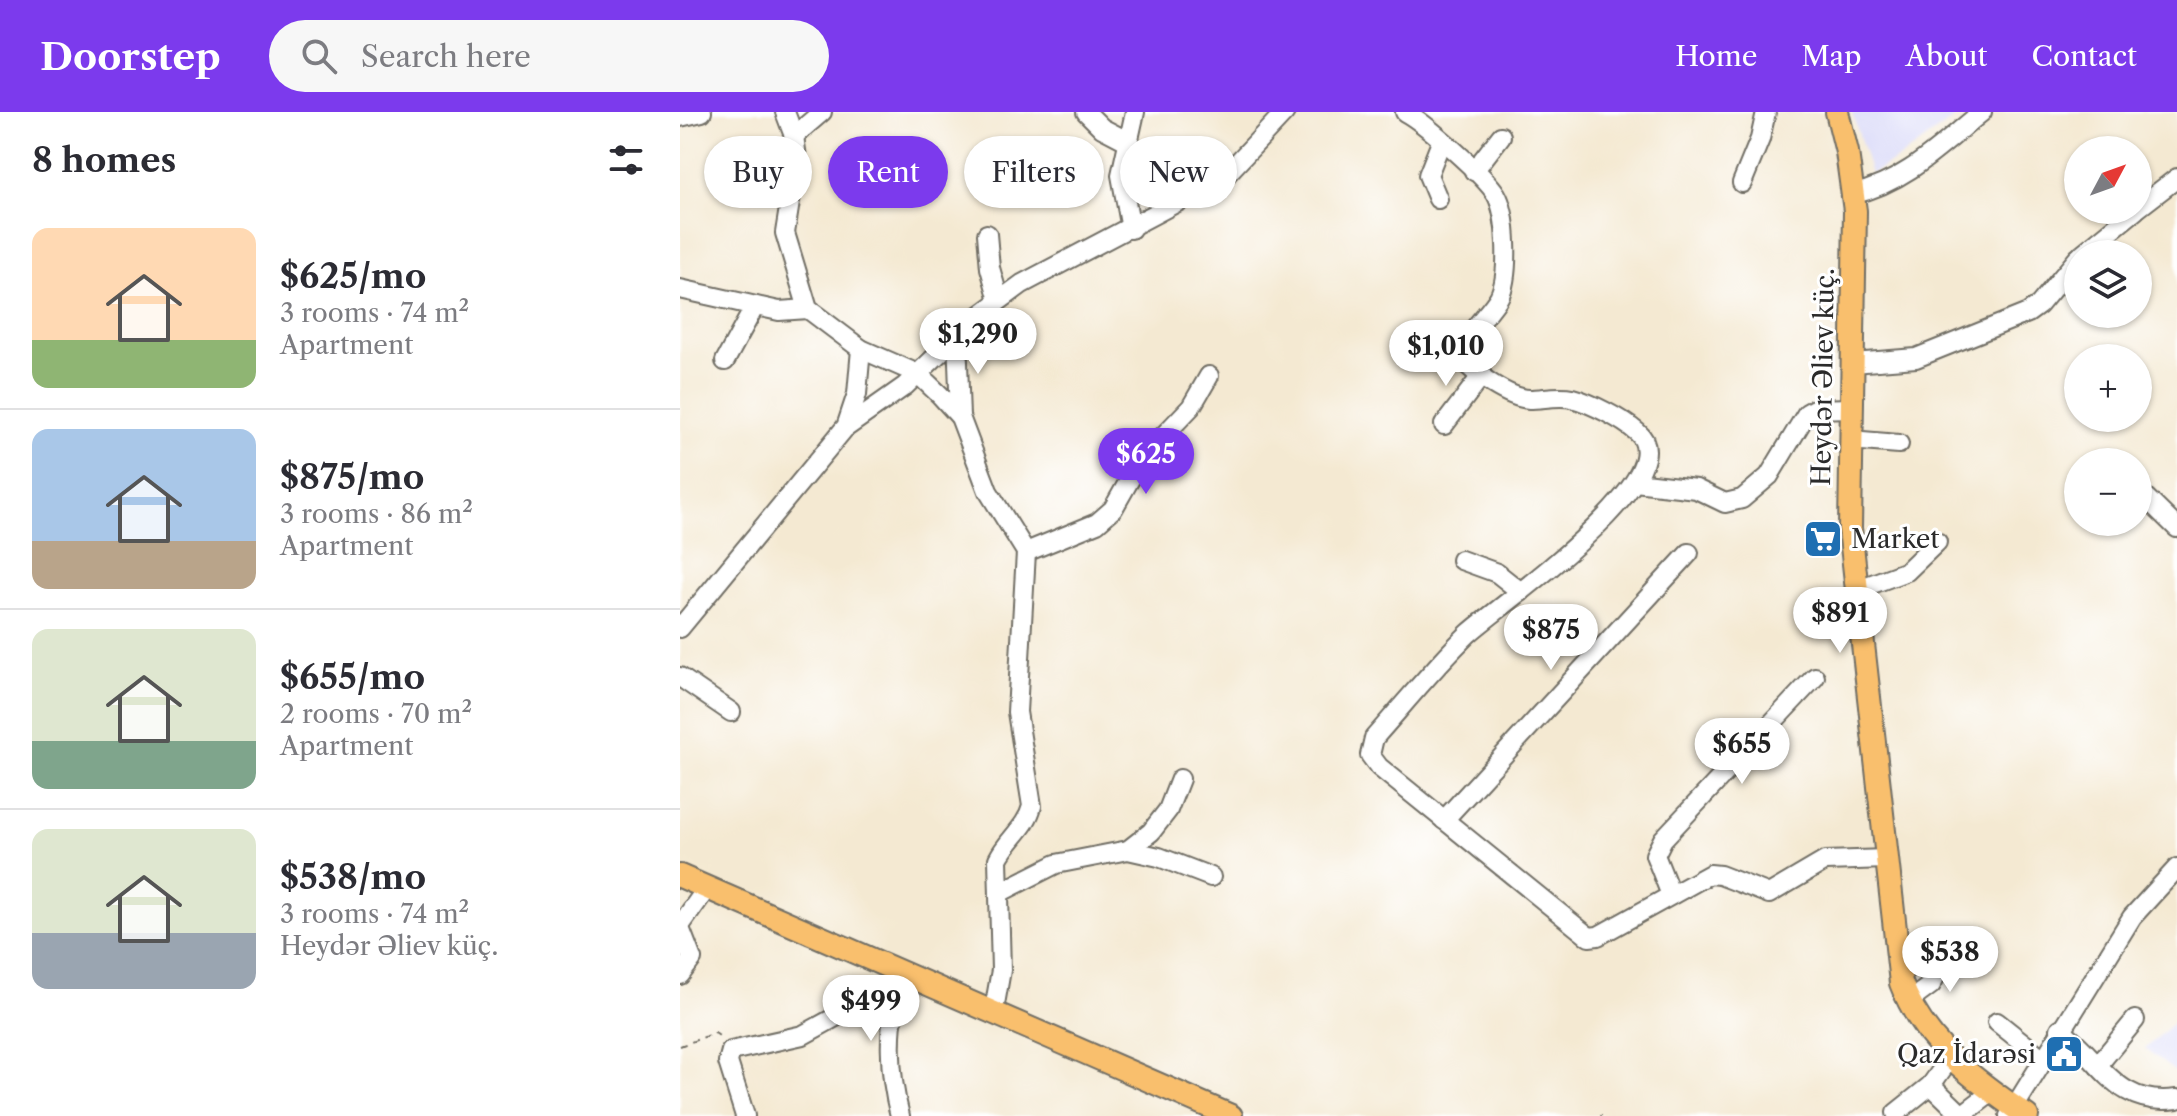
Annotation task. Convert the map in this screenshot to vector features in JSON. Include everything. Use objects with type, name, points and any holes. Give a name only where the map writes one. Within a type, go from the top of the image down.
[{"type":"main road","name":"Heydər Əliev küç.","points":[[1837,112],[1854,194],[1848,496],[1897,961],[1908,1002],[1923,1027],[1950,1058],[2016,1113]]},
{"type":"main road","points":[[680,876],[901,983],[994,1010],[1231,1116]]},
{"type":"street","points":[[680,117],[702,112]]},
{"type":"street","points":[[785,112],[794,136],[822,112]]},
{"type":"street","points":[[1086,112],[1102,128],[1120,137]]},
{"type":"street","points":[[1128,136],[1135,112]]},
{"type":"street","points":[[680,628],[844,429],[918,374],[957,335],[999,300],[1043,273],[1223,178],[1285,112]]},
{"type":"street","points":[[1405,112],[1474,171],[1495,192],[1502,205],[1506,270],[1499,296],[1462,350],[1462,359],[1468,367],[1518,396],[1570,398],[1583,402],[1637,432],[1646,445],[1646,459],[1635,482],[1572,551],[1453,648],[1370,746],[1370,755],[1379,767],[1589,937],[1598,936],[1710,874],[1769,894],[1825,861],[1887,859]]},
{"type":"street","points":[[1742,183],[1760,139],[1766,112]]},
{"type":"street","points":[[1854,194],[1882,187],[1905,175],[1982,112]]},
{"type":"street","points":[[1474,171],[1501,136]]},
{"type":"street","points":[[1438,199],[1428,175],[1441,142]]},
{"type":"street","points":[[2152,197],[2177,178]]},
{"type":"street","points":[[790,208],[785,233],[808,309],[861,349],[918,374],[960,417]]},
{"type":"street","points":[[1127,208],[1131,229]]},
{"type":"street","points":[[2099,240],[2119,224]]},
{"type":"street","points":[[987,234],[990,268],[999,300]]},
{"type":"street","points":[[1853,363],[1916,358],[2028,313],[2039,305],[2064,275]]},
{"type":"street","points":[[680,289],[779,311],[808,309]]},
{"type":"street","points":[[725,361],[755,306]]},
{"type":"street","points":[[957,335],[960,417],[988,491],[1026,552],[1017,712],[1032,806],[1029,818],[1005,845],[998,859],[1001,970],[994,1010]]},
{"type":"street","points":[[844,429],[857,394],[861,349]]},
{"type":"street","points":[[1444,425],[1482,375]]},
{"type":"street","points":[[1026,552],[1097,523],[1113,509],[1142,458],[1191,407],[1209,376]]},
{"type":"street","points":[[1635,482],[1696,489],[1725,503],[1742,499],[1769,476],[1807,413],[1814,409],[1851,408]]},
{"type":"street","points":[[1850,440],[1899,444]]},
{"type":"street","points":[[2152,504],[2177,528]]},
{"type":"street","points":[[1856,590],[1907,571],[1937,542]]},
{"type":"street","points":[[1444,820],[1689,553]]},
{"type":"street","points":[[1461,560],[1497,573],[1521,592]]},
{"type":"street","points":[[680,677],[731,712]]},
{"type":"street","points":[[1671,895],[1655,855],[1663,839],[1815,677]]},
{"type":"street","points":[[1128,850],[1151,832],[1168,810],[1180,779]]},
{"type":"street","points":[[999,893],[1056,864],[1128,850],[1159,857],[1211,877]]},
{"type":"street","points":[[2016,1113],[2042,1058],[2132,917],[2177,868]]},
{"type":"street","points":[[680,975],[692,959],[680,927],[707,888]]},
{"type":"street","points":[[1908,1002],[1931,985],[1950,948]]},
{"type":"street","points":[[745,1116],[728,1062],[731,1051],[803,1035],[901,983]]},
{"type":"street","points":[[900,1116],[892,1085],[893,1024],[901,983]]},
{"type":"street","points":[[2098,1065],[2135,1020]]},
{"type":"street","points":[[1997,1022],[2042,1058]]},
{"type":"street","points":[[2060,1029],[2129,1094],[2147,1100],[2177,1099]]},
{"type":"street","points":[[1896,1113],[1931,1085],[1950,1058]]},
{"type":"street","points":[[1931,1085],[1961,1115],[1992,1092]]},
{"type":"path","points":[[680,1046],[715,1033],[731,1051]]},
{"type":"shaded area","points":[[1852,112],[1963,112],[1901,157],[1871,174]]},
{"type":"shaded area","points":[[2177,1019],[2177,1073],[2145,1049]]},
{"type":"place","name":"Market","points":[[1823,539]]},
{"type":"place","name":"Qaz İdarəsi","points":[[2064,1054]]}]
